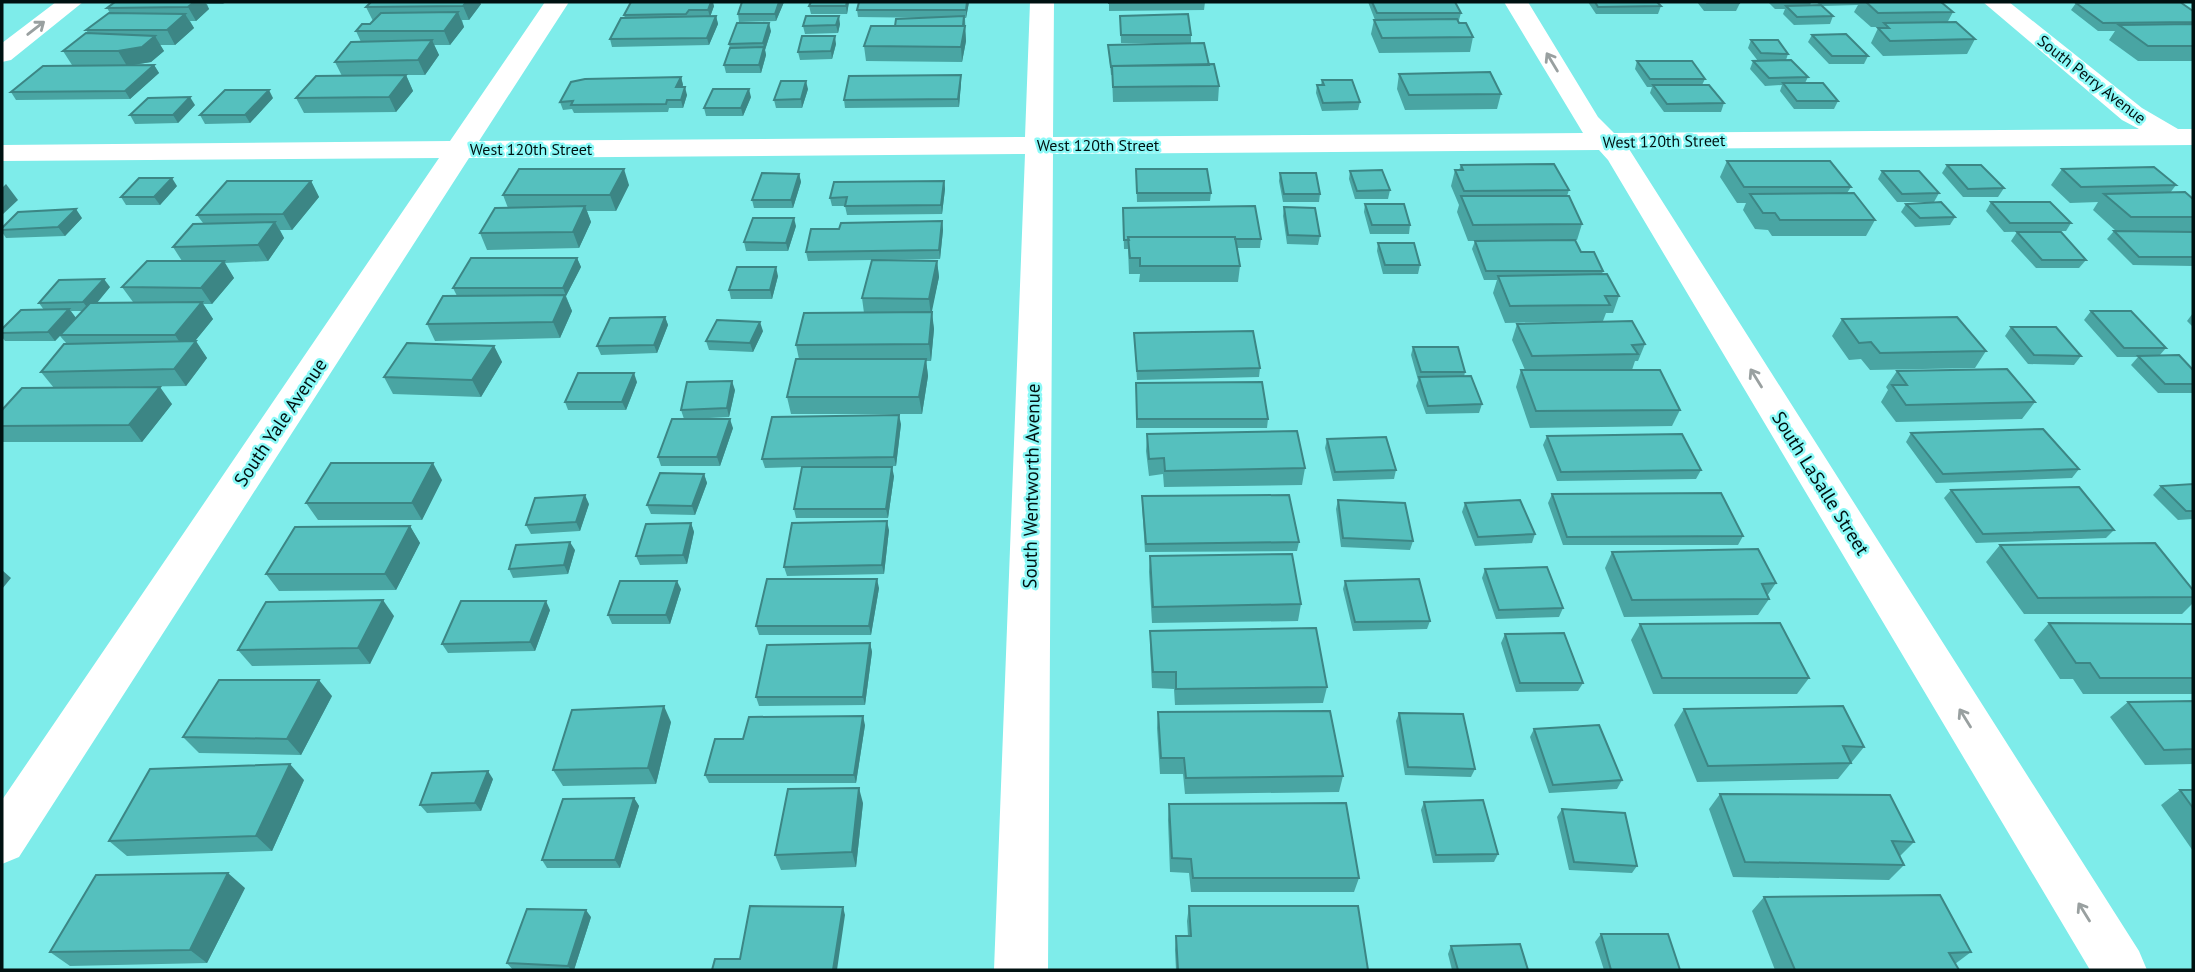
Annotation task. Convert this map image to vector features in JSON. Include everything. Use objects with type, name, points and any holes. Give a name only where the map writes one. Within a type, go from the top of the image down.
[{"type":"street","points":[[2,55],[71,2]]},
{"type":"street","name":"South Yale Avenue","points":[[2,841],[557,2]]},
{"type":"street","name":"South Wentworth Avenue","points":[[1021,970],[1041,2]]},
{"type":"street","name":"South LaSalle Street","points":[[1516,2],[1583,115],[1627,167],[2120,970]]},
{"type":"street","name":"South Perry Avenue","points":[[1995,2],[2132,114],[2186,141]]},
{"type":"street","name":"West 120th Street","points":[[2,153],[1605,141],[2186,141]]},
{"type":"building","points":[[115,2],[194,2],[188,7],[107,8]]},
{"type":"building","points":[[371,2],[466,2],[463,6],[366,7]]},
{"type":"building","points":[[631,2],[711,2],[708,10],[689,10],[686,14],[624,15]]},
{"type":"building","points":[[742,2],[779,2],[775,14],[738,14]]},
{"type":"building","points":[[811,2],[847,2],[846,6],[809,6]]},
{"type":"building","points":[[859,2],[967,2],[966,10],[857,10]]},
{"type":"building","points":[[1109,2],[1205,2],[1109,3]]},
{"type":"building","points":[[1372,2],[1455,2],[1461,13],[1377,13]]},
{"type":"building","points":[[1595,2],[1657,2],[1661,6],[1598,7]]},
{"type":"building","points":[[1738,2],[1740,3],[1707,3]]},
{"type":"building","points":[[1866,2],[1941,2],[1953,12],[1878,13]]},
{"type":"building","points":[[2180,2],[2193,11],[2193,22],[2103,23],[2076,3]]},
{"type":"building","points":[[1821,5],[1833,16],[1797,17],[1786,6]]},
{"type":"building","points":[[458,12],[444,31],[356,31],[362,24],[370,24],[381,13]]},
{"type":"building","points":[[109,13],[185,14],[167,30],[86,30]]},
{"type":"building","points":[[1188,14],[1191,35],[1121,35],[1120,16]]},
{"type":"building","points":[[716,16],[707,38],[610,39],[621,18]]},
{"type":"building","points":[[806,16],[839,16],[836,25],[803,26]]},
{"type":"building","points":[[964,16],[963,26],[895,26],[896,19]]},
{"type":"building","points":[[1457,19],[1459,23],[1466,23],[1473,37],[1382,38],[1374,20]]},
{"type":"building","points":[[1956,22],[1975,39],[1890,41],[1878,28],[1889,28],[1884,23]]},
{"type":"building","points":[[737,23],[769,23],[763,43],[729,44]]},
{"type":"building","points":[[2193,24],[2193,46],[2148,46],[2119,25]]},
{"type":"building","points":[[871,26],[965,26],[961,47],[864,46]]},
{"type":"building","points":[[86,33],[155,36],[142,47],[118,51],[63,51]]},
{"type":"building","points":[[1846,34],[1868,56],[1832,56],[1812,35]]},
{"type":"building","points":[[802,36],[835,36],[831,51],[798,52]]},
{"type":"building","points":[[432,40],[418,60],[335,62],[351,42]]},
{"type":"building","points":[[1751,40],[1778,40],[1788,54],[1761,53]]},
{"type":"building","points":[[1204,43],[1209,65],[1111,67],[1108,45]]},
{"type":"building","points":[[764,47],[759,65],[724,65],[730,48]]},
{"type":"building","points":[[1791,60],[1808,77],[1769,78],[1753,61]]},
{"type":"building","points":[[1637,61],[1692,61],[1705,79],[1650,79]]},
{"type":"building","points":[[1214,64],[1219,86],[1113,87],[1112,66]]},
{"type":"building","points":[[154,65],[125,91],[11,92],[43,66]]},
{"type":"building","points":[[1490,72],[1501,94],[1409,95],[1399,74]]},
{"type":"building","points":[[406,75],[389,97],[296,98],[316,76]]},
{"type":"building","points":[[961,75],[958,99],[844,100],[849,76]]},
{"type":"building","points":[[681,77],[676,87],[685,87],[681,100],[667,100],[666,104],[571,105],[573,101],[560,102],[571,82],[585,79]]},
{"type":"building","points":[[1322,80],[1352,80],[1360,102],[1323,103],[1317,85],[1324,85]]},
{"type":"building","points":[[781,81],[806,81],[801,99],[774,100]]},
{"type":"building","points":[[1783,83],[1823,83],[1838,101],[1797,101]]},
{"type":"building","points":[[1653,85],[1709,85],[1724,103],[1667,104]]},
{"type":"building","points":[[713,89],[749,89],[741,108],[704,108]]},
{"type":"building","points":[[225,90],[269,90],[245,115],[200,115]]},
{"type":"building","points":[[190,97],[173,115],[130,115],[148,98]]},
{"type":"building","points":[[1727,161],[1830,161],[1851,187],[1744,187]]},
{"type":"building","points":[[1554,164],[1569,190],[1464,191],[1455,170],[1463,170],[1461,165]]},
{"type":"building","points":[[1947,165],[1981,165],[2004,188],[1968,189]]},
{"type":"building","points":[[2154,167],[2176,185],[2081,187],[2062,169]]},
{"type":"building","points":[[519,169],[624,169],[610,195],[503,195]]},
{"type":"building","points":[[1136,169],[1207,169],[1211,193],[1137,193]]},
{"type":"building","points":[[1382,170],[1390,190],[1357,191],[1350,171]]},
{"type":"building","points":[[1882,171],[1919,171],[1939,193],[1902,194]]},
{"type":"building","points":[[762,173],[799,174],[791,200],[752,200]]},
{"type":"building","points":[[1280,173],[1316,173],[1320,194],[1284,194]]},
{"type":"building","points":[[139,178],[172,178],[154,197],[121,197]]},
{"type":"building","points":[[227,181],[311,181],[283,214],[197,215]]},
{"type":"building","points":[[944,181],[941,205],[845,206],[847,197],[830,198],[834,182]]},
{"type":"building","points":[[2185,192],[2193,199],[2193,217],[2131,217],[2104,194]]},
{"type":"building","points":[[1854,193],[1875,220],[1780,220],[1775,213],[1763,213],[1750,194]]},
{"type":"building","points":[[1461,196],[1569,196],[1582,224],[1473,225]]},
{"type":"building","points":[[1941,202],[1955,217],[1920,218],[1906,204]]},
{"type":"building","points":[[1991,202],[2050,202],[2071,223],[2010,223]]},
{"type":"building","points":[[1365,204],[1404,204],[1410,225],[1372,225]]},
{"type":"building","points":[[585,206],[573,232],[480,233],[495,208]]},
{"type":"building","points":[[1255,206],[1261,239],[1128,237],[1129,240],[1124,240],[1123,208]]},
{"type":"building","points":[[1284,207],[1315,208],[1320,236],[1288,235]]},
{"type":"building","points":[[76,209],[58,227],[2,230],[18,212]]},
{"type":"building","points":[[753,218],[794,218],[786,243],[744,242]]},
{"type":"building","points":[[942,221],[939,250],[806,252],[811,229],[839,229],[841,223]]},
{"type":"building","points":[[275,222],[258,245],[173,247],[193,224]]},
{"type":"building","points":[[2114,231],[2193,232],[2193,257],[2139,257]]},
{"type":"building","points":[[2017,232],[2061,232],[2086,260],[2042,260]]},
{"type":"building","points":[[1128,237],[1235,237],[1240,266],[1140,266],[1140,258],[1130,258]]},
{"type":"building","points":[[1575,240],[1581,252],[1594,252],[1603,271],[1486,271],[1475,241]]},
{"type":"building","points":[[1378,243],[1414,243],[1420,265],[1385,265]]},
{"type":"building","points":[[471,258],[577,258],[563,288],[453,288]]},
{"type":"building","points":[[872,260],[937,261],[929,299],[862,298]]},
{"type":"building","points":[[147,261],[224,261],[201,288],[122,287]]},
{"type":"building","points":[[737,267],[776,267],[770,290],[729,290]]},
{"type":"building","points":[[1607,274],[1619,296],[1605,296],[1610,305],[1510,306],[1498,276]]},
{"type":"building","points":[[104,279],[83,302],[39,303],[59,280]]},
{"type":"building","points":[[565,295],[553,322],[427,324],[443,296]]},
{"type":"building","points":[[202,302],[175,335],[60,335],[90,303]]},
{"type":"building","points":[[69,309],[48,332],[2,333],[2,329],[21,310]]},
{"type":"building","points":[[2091,311],[2131,311],[2166,348],[2124,348]]},
{"type":"building","points":[[932,312],[929,344],[796,345],[804,313]]},
{"type":"building","points":[[665,317],[654,345],[597,346],[610,318]]},
{"type":"building","points":[[1957,317],[1986,351],[1880,353],[1871,342],[1859,343],[1842,319]]},
{"type":"building","points":[[717,320],[760,322],[750,343],[706,341]]},
{"type":"building","points":[[1632,321],[1645,344],[1632,345],[1638,354],[1532,356],[1517,324]]},
{"type":"building","points":[[2011,327],[2056,327],[2081,356],[2034,355]]},
{"type":"building","points":[[1253,331],[1260,368],[1137,371],[1134,333]]},
{"type":"building","points":[[196,341],[174,369],[41,372],[64,344]]},
{"type":"building","points":[[407,343],[494,346],[472,380],[384,377]]},
{"type":"building","points":[[1413,347],[1458,347],[1465,372],[1421,372]]},
{"type":"building","points":[[2179,355],[2193,370],[2193,384],[2165,384],[2138,356]]},
{"type":"building","points":[[796,359],[926,359],[919,397],[787,397]]},
{"type":"building","points":[[2007,369],[2035,402],[1906,405],[1892,385],[1907,385],[1897,371]]},
{"type":"building","points":[[1521,370],[1660,370],[1680,410],[1536,411]]},
{"type":"building","points":[[578,373],[634,373],[622,402],[565,402]]},
{"type":"building","points":[[1471,376],[1482,404],[1428,406],[1419,377]]},
{"type":"building","points":[[732,381],[727,408],[681,410],[687,382]]},
{"type":"building","points":[[1262,382],[1268,419],[1137,419],[1136,383]]},
{"type":"building","points":[[160,387],[129,425],[2,426],[2,410],[22,388]]},
{"type":"building","points":[[899,415],[894,457],[762,459],[772,417]]},
{"type":"building","points":[[672,419],[730,419],[717,457],[658,457]]},
{"type":"building","points":[[2043,429],[2079,469],[1943,474],[1911,433]]},
{"type":"building","points":[[1297,431],[1305,468],[1165,471],[1164,458],[1149,459],[1147,434]]},
{"type":"building","points":[[1682,434],[1701,470],[1561,472],[1547,436]]},
{"type":"building","points":[[1386,437],[1396,470],[1335,472],[1327,439]]},
{"type":"building","points":[[331,463],[433,463],[412,503],[306,503]]},
{"type":"building","points":[[802,467],[892,467],[886,509],[794,509]]},
{"type":"building","points":[[660,473],[704,474],[692,506],[647,505]]},
{"type":"building","points":[[2193,484],[2193,511],[2186,511],[2161,486]]},
{"type":"building","points":[[2079,487],[2114,530],[1983,534],[1951,490]]},
{"type":"building","points":[[1721,493],[1743,536],[1567,537],[1552,494]]},
{"type":"building","points":[[585,495],[576,522],[526,525],[535,498]]},
{"type":"building","points":[[1289,495],[1299,542],[1146,544],[1142,496]]},
{"type":"building","points":[[1338,500],[1405,503],[1413,541],[1343,538]]},
{"type":"building","points":[[1520,500],[1535,534],[1478,537],[1465,503]]},
{"type":"building","points":[[887,521],[882,565],[784,567],[792,523]]},
{"type":"building","points":[[691,523],[683,555],[636,556],[646,524]]},
{"type":"building","points":[[410,526],[385,574],[266,574],[295,527]]},
{"type":"building","points":[[570,542],[564,565],[509,569],[516,545]]},
{"type":"building","points":[[2155,543],[2193,590],[2193,597],[2038,598],[2000,545]]},
{"type":"building","points":[[1758,549],[1776,583],[1762,584],[1769,599],[1632,600],[1612,552]]},
{"type":"building","points":[[1292,554],[1301,604],[1153,607],[1150,556]]},
{"type":"building","points":[[1547,567],[1563,608],[1499,610],[1485,569]]},
{"type":"building","points":[[767,579],[877,579],[869,626],[756,626]]},
{"type":"building","points":[[1419,579],[1430,621],[1355,622],[1345,581]]},
{"type":"building","points":[[620,581],[677,581],[666,615],[608,615]]},
{"type":"building","points":[[383,600],[358,648],[238,650],[266,602]]},
{"type":"building","points":[[461,601],[546,601],[530,642],[442,644]]},
{"type":"building","points":[[1780,623],[1809,678],[1662,678],[1640,624]]},
{"type":"building","points":[[2049,623],[2193,624],[2193,678],[2100,678],[2090,663],[2076,663]]},
{"type":"building","points":[[1316,628],[1327,687],[1176,689],[1176,672],[1153,672],[1150,631]]},
{"type":"building","points":[[1564,633],[1583,683],[1520,683],[1505,634]]},
{"type":"building","points":[[870,643],[863,697],[756,697],[767,645]]},
{"type":"building","points":[[219,680],[319,680],[287,739],[183,737]]},
{"type":"building","points":[[2193,701],[2193,749],[2164,750],[2128,702]]},
{"type":"building","points":[[664,706],[648,768],[553,770],[572,710]]},
{"type":"building","points":[[1843,706],[1864,747],[1843,746],[1851,763],[1708,766],[1684,709]]},
{"type":"building","points":[[1330,711],[1343,776],[1186,778],[1184,758],[1161,758],[1158,712]]},
{"type":"building","points":[[1399,713],[1463,714],[1475,769],[1408,767]]},
{"type":"building","points":[[863,716],[854,775],[705,775],[715,739],[743,739],[749,717]]},
{"type":"building","points":[[1599,725],[1622,780],[1553,785],[1534,729]]},
{"type":"building","points":[[290,764],[256,836],[109,841],[150,769]]},
{"type":"building","points":[[488,771],[475,803],[420,805],[432,773]]},
{"type":"building","points":[[859,788],[852,852],[775,855],[788,789]]},
{"type":"building","points":[[2180,790],[2193,790],[2193,808]]},
{"type":"building","points":[[1720,794],[1890,795],[1914,842],[1892,841],[1904,865],[1745,862]]},
{"type":"building","points":[[634,798],[615,860],[542,860],[563,799]]},
{"type":"building","points":[[1483,800],[1498,854],[1436,855],[1424,802]]},
{"type":"building","points":[[1346,803],[1359,878],[1193,878],[1191,859],[1172,858],[1169,804]]},
{"type":"building","points":[[1562,809],[1625,813],[1637,866],[1574,862]]},
{"type":"building","points":[[228,873],[190,950],[50,952],[96,875]]},
{"type":"building","points":[[1940,895],[1971,952],[1949,953],[1959,970],[1795,970],[1764,897]]},
{"type":"building","points":[[750,906],[843,907],[833,970],[712,970],[715,959],[740,959]]},
{"type":"building","points":[[1189,906],[1358,906],[1368,970],[1178,970],[1176,936],[1191,936]]},
{"type":"building","points":[[527,909],[586,910],[568,966],[507,963]]},
{"type":"building","points":[[1601,934],[1668,934],[1680,970],[1611,970]]},
{"type":"building","points":[[1520,944],[1528,970],[1458,970],[1451,946]]}]
